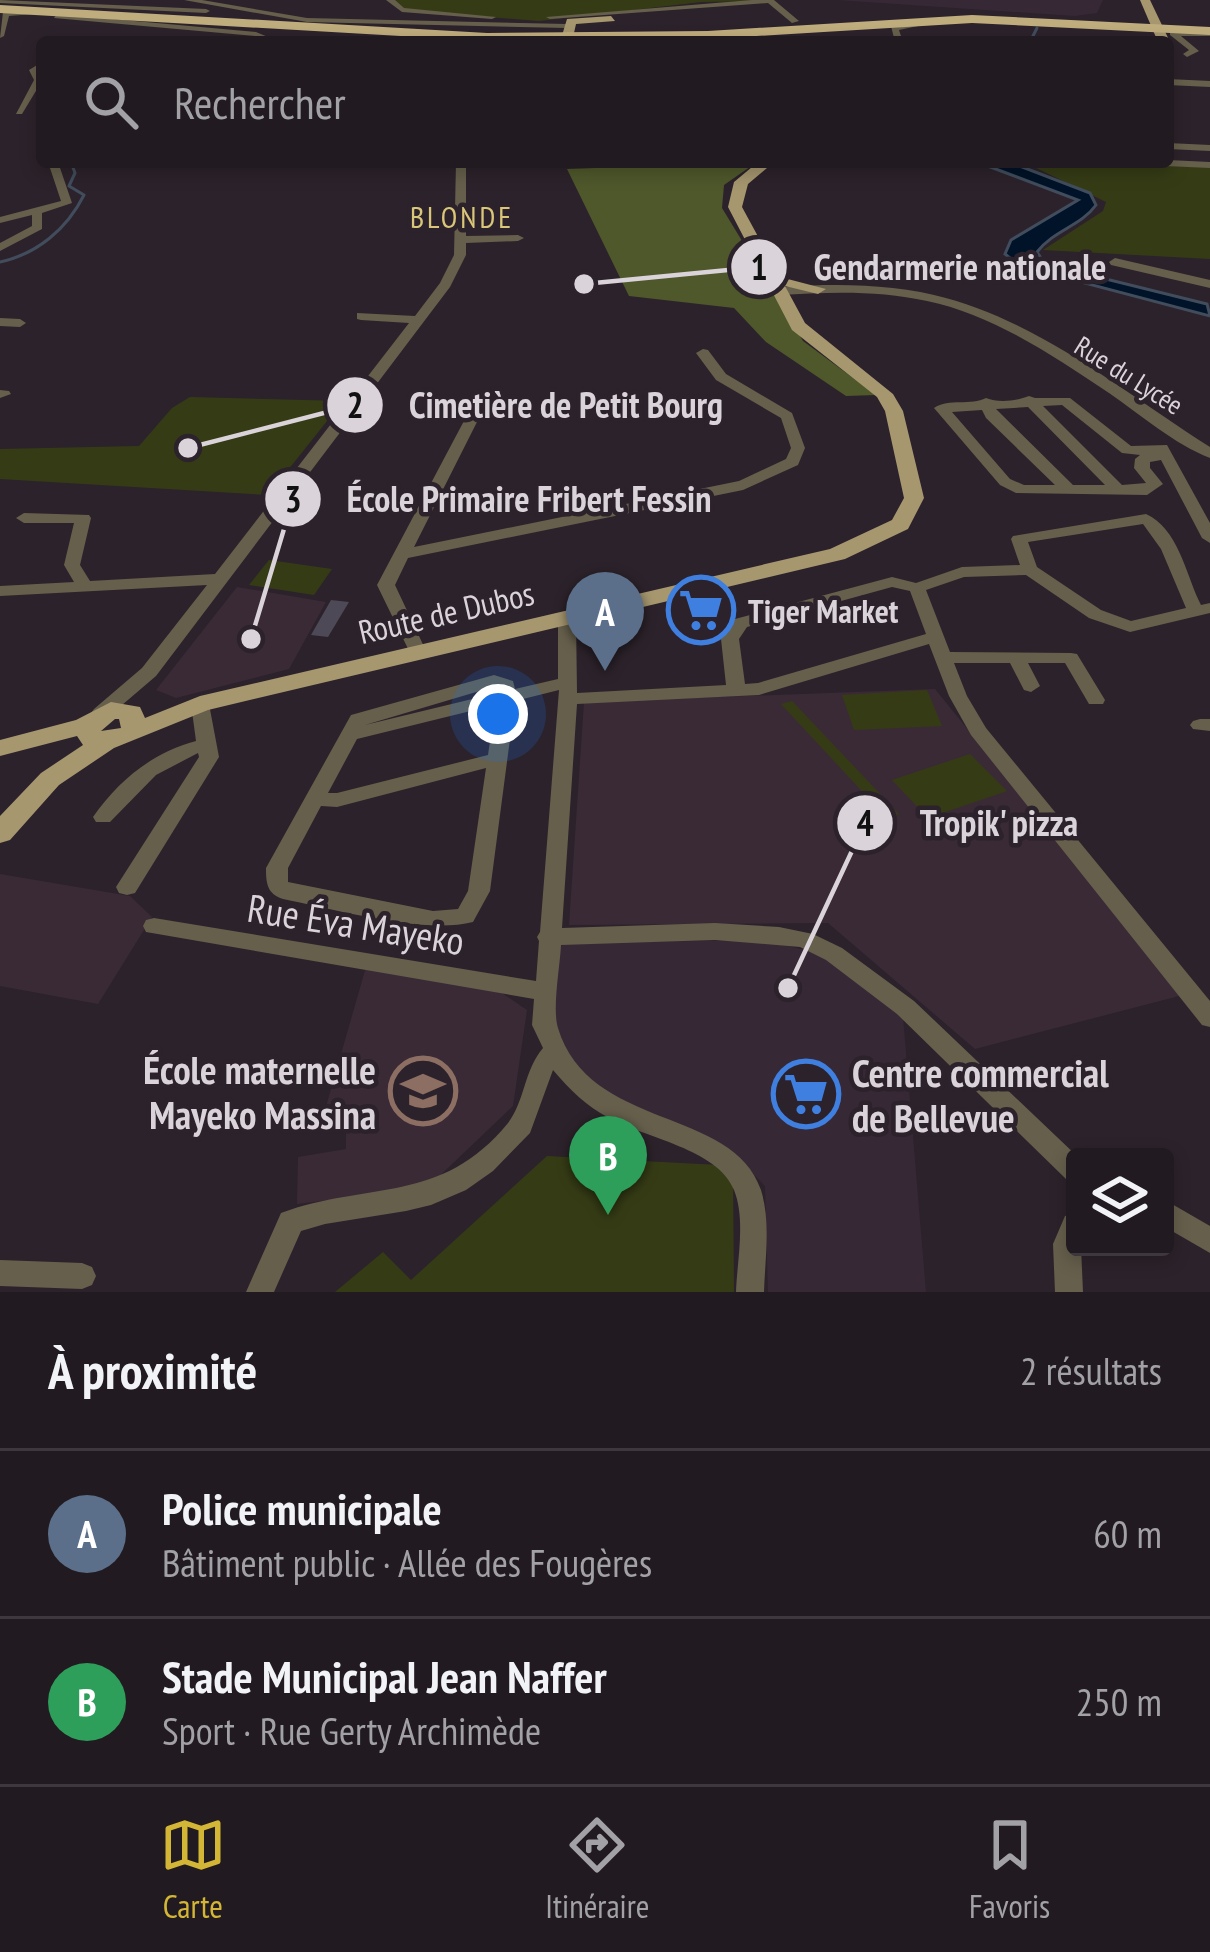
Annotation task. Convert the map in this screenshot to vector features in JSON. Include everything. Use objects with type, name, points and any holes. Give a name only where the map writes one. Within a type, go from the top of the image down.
[{"type":"highway","points":[[0,5],[440,36]]},
{"type":"highway","points":[[0,5],[459,36]]},
{"type":"highway","points":[[711,36],[877,22],[1080,16],[1104,9],[1126,20],[1210,31]]},
{"type":"highway","points":[[611,19],[688,30],[796,24]]},
{"type":"highway","points":[[529,36],[609,32],[621,24],[611,19]]},
{"type":"highway","points":[[939,19],[1210,31]]},
{"type":"highway","points":[[939,19],[1033,23],[1090,36]]},
{"type":"highway","points":[[533,36],[829,26]]},
{"type":"highway","points":[[1104,36],[1092,31],[1113,27],[1210,31]]},
{"type":"highway","points":[[571,36],[775,31]]},
{"type":"main road","points":[[1146,0],[1159,35]]},
{"type":"main road","points":[[566,32],[581,19],[611,19]]},
{"type":"main road","name":"Route de Dubos","points":[[98,727],[837,554],[881,536],[910,512],[911,477],[894,411],[866,376],[798,326],[785,292],[740,214],[735,190],[760,168]]},
{"type":"main road","points":[[785,292],[818,289]]},
{"type":"main road","points":[[0,748],[98,727]]},
{"type":"main road","points":[[0,833],[98,727]]},
{"type":"street","points":[[188,0],[307,20],[538,23],[701,2],[770,0],[796,24]]},
{"type":"street","points":[[390,0],[402,10],[538,23],[566,32]]},
{"type":"street","points":[[0,5],[196,12],[208,11],[212,4]]},
{"type":"street","points":[[0,36],[5,34],[4,16],[13,13],[261,36]]},
{"type":"street","points":[[898,36],[896,27],[939,19]]},
{"type":"street","points":[[1187,54],[1195,51],[1173,33],[1210,31]]},
{"type":"street","points":[[1174,45],[1205,63]]},
{"type":"street","points":[[28,114],[26,94],[36,82]]},
{"type":"street","points":[[1174,82],[1210,84]]},
{"type":"street","points":[[1174,146],[1210,148]]},
{"type":"street","points":[[1174,163],[1210,165]]},
{"type":"street","points":[[0,220],[68,201],[54,168]]},
{"type":"street","points":[[98,727],[149,672],[459,260],[461,168]]},
{"type":"street","points":[[0,248],[38,226],[37,213]]},
{"type":"street","points":[[462,240],[518,238]]},
{"type":"street","points":[[1115,262],[1210,284]]},
{"type":"street","name":"Rue du Lycée","points":[[818,289],[887,291],[939,300],[980,314],[1210,454]]},
{"type":"street","name":"Rue du Lycée","points":[[785,292],[887,291]]},
{"type":"street","points":[[361,316],[416,320]]},
{"type":"street","points":[[0,322],[20,323]]},
{"type":"street","points":[[400,555],[743,484],[793,462],[798,448],[788,416],[721,376],[703,353]]},
{"type":"street","points":[[1029,400],[1095,472],[1121,491]]},
{"type":"street","points":[[1065,401],[1126,450],[1164,453],[1142,464],[1153,487],[1070,491],[1012,487],[941,411],[950,403],[1065,401]]},
{"type":"street","points":[[986,402],[992,415],[1070,491]]},
{"type":"street","points":[[418,653],[388,594],[400,555],[470,422]]},
{"type":"street","points":[[1169,429],[1162,433],[1164,453],[1210,538]]},
{"type":"street","points":[[24,518],[83,518],[72,565],[84,585]]},
{"type":"street","points":[[1146,519],[1170,550],[1174,573],[1203,610],[1130,627],[1095,614],[1030,569],[1019,538],[1146,519]]},
{"type":"street","points":[[736,691],[730,639],[740,623],[892,581],[916,588],[962,572],[1030,569]]},
{"type":"street","points":[[0,591],[220,580]]},
{"type":"street","points":[[916,588],[978,731],[1210,1018]]},
{"type":"street","points":[[567,617],[568,685],[544,1025],[553,1052],[604,1106],[711,1150],[740,1173],[749,1199],[750,1292]]},
{"type":"street","points":[[506,690],[479,891],[472,910],[456,920],[308,899],[283,891],[277,884],[277,868],[351,734],[506,690],[568,685],[759,689],[938,647],[1075,660],[1096,700]]},
{"type":"street","points":[[1016,658],[1031,686]]},
{"type":"street","points":[[132,718],[149,672]]},
{"type":"street","points":[[127,886],[203,772],[208,744],[200,704]]},
{"type":"street","points":[[104,817],[137,776],[160,759],[208,744]]},
{"type":"street","points":[[316,799],[337,800],[496,760]]},
{"type":"street","name":"Rue Éva Mayeko","points":[[154,926],[545,992]]},
{"type":"street","points":[[548,937],[753,934],[822,947],[869,978],[1066,1163]]},
{"type":"street","points":[[260,1292],[291,1222],[414,1202],[442,1192],[481,1165],[523,1124],[534,1075],[553,1052]]},
{"type":"street","points":[[1174,1218],[1210,1241]]},
{"type":"street","points":[[1068,1256],[1069,1292]]},
{"type":"street","points":[[0,1274],[82,1276]]},
{"type":"shaded area","points":[[837,0],[1103,0],[1097,13],[1075,16]]},
{"type":"shaded area","points":[[237,587],[326,602],[289,669],[176,698],[156,690]]},
{"type":"shaded area","points":[[935,689],[1183,995],[975,1049],[828,923],[569,925],[584,702]]},
{"type":"shaded area","points":[[0,874],[130,896],[152,917],[98,1004],[0,986]]},
{"type":"shaded area","name":"Centre commercial de Bellevue","points":[[760,940],[820,953],[903,1017],[926,1292],[768,1292],[765,1186],[733,1153],[640,1114],[587,1079],[569,1055],[553,1017],[558,949],[563,943]]},
{"type":"shaded area","name":"École maternelle Mayeko Massina","points":[[366,967],[502,993],[527,1010],[513,1106],[427,1188],[297,1204],[298,1157],[346,1149],[346,1111],[325,1110]]},
{"type":"green space","points":[[390,0],[770,1],[701,2],[539,21],[402,10]]},
{"type":"green space","points":[[1210,167],[1210,259],[1043,250],[1103,211],[1106,202],[1036,168]]},
{"type":"green space","points":[[748,168],[724,185],[722,208],[803,341],[876,395],[846,396],[766,342],[734,308],[629,296],[567,169]]},
{"type":"green space","points":[[190,397],[343,401],[268,495],[0,479],[0,449],[139,446],[172,408]]},
{"type":"green space","points":[[269,560],[332,569],[314,595],[249,585]]},
{"type":"green space","points":[[927,690],[942,726],[854,730],[842,695]]},
{"type":"green space","points":[[792,701],[899,814],[887,818],[781,704]]},
{"type":"green space","points":[[970,754],[1007,791],[928,818],[892,780]]},
{"type":"green space","points":[[547,1156],[719,1165],[733,1178],[734,1292],[335,1292],[383,1252],[411,1280]]},
{"type":"water","points":[[993,168],[1025,168],[1090,193],[1096,205],[1090,212],[1037,252],[1045,264],[1207,304],[1210,316],[1020,266],[1005,254],[1011,240],[1078,200]]},
{"type":"building","points":[[331,600],[349,602],[328,637],[311,635]]},
{"type":"waterway","points":[[1033,36],[1037,28]]},
{"type":"waterway","points":[[0,262],[38,246],[60,229],[84,195],[69,186],[73,168]]},
{"type":"place","name":"Gendarmerie nationale","points":[[584,284]]},
{"type":"place","name":"Cimetière de Petit Bourg","points":[[188,448]]},
{"type":"place","name":"Tiger Market","points":[[701,610]]},
{"type":"place","name":"École Primaire Fribert Fessin","points":[[251,639]]},
{"type":"place","name":"Police municipale","points":[[605,671]]},
{"type":"place","name":"Tropik' pizza","points":[[788,988]]},
{"type":"place","name":"École maternelle Mayeko Massina","points":[[423,1091]]},
{"type":"place","name":"Centre commercial de Bellevue","points":[[806,1094]]},
{"type":"place","name":"Stade Municipal Jean Naffer","points":[[608,1215]]},
{"type":"district","name":"BLONDE","points":[[462,216]]}]
